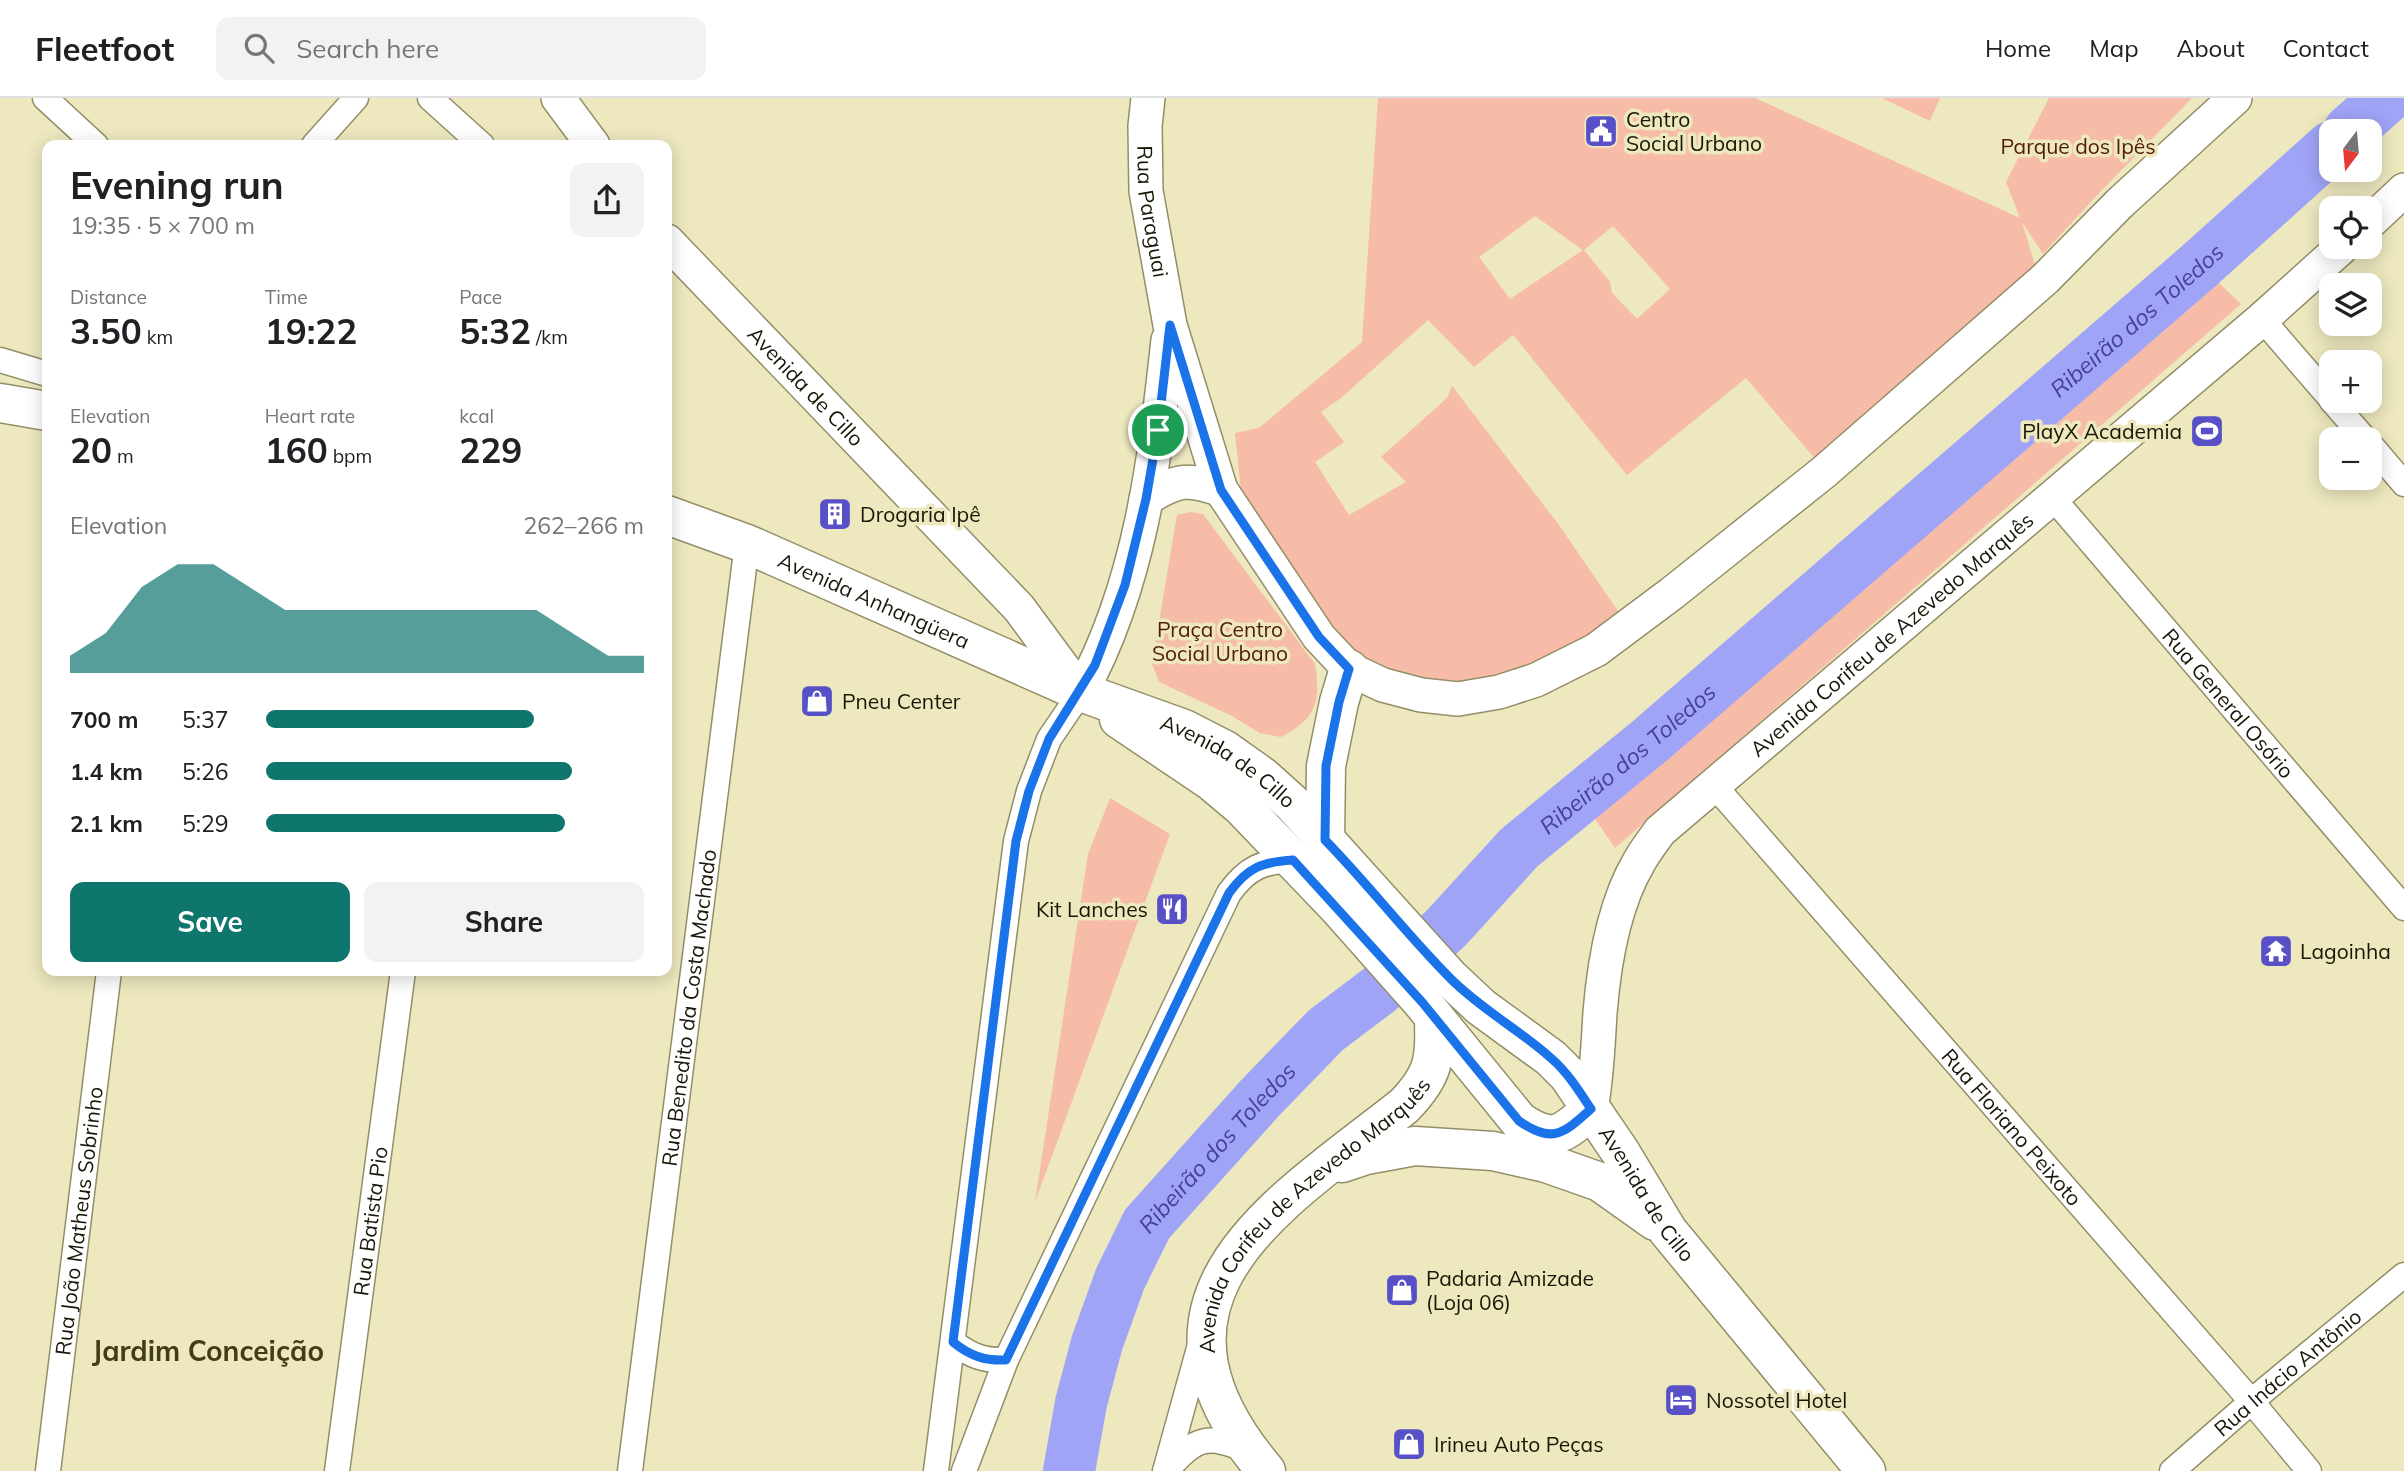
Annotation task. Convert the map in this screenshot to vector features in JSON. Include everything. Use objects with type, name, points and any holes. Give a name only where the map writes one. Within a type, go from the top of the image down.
[{"type":"main road","points":[[558,98],[589,140]]},
{"type":"main road","name":"Rua Paraguai","points":[[1147,98],[1146,191],[1170,325],[1221,490],[1319,637],[1349,669]]},
{"type":"main road","points":[[1325,840],[1326,766],[1339,702],[1349,669],[1384,685],[1421,695],[1458,699],[1499,692],[1536,680],[1596,650],[1824,472],[2045,279],[2120,203],[2235,98]]},
{"type":"main road","points":[[2382,211],[2404,190]]},
{"type":"main road","name":"Avenida de Cillo","points":[[672,246],[1018,608],[1081,692],[1211,781],[1242,807],[1336,905],[1435,999],[1481,1007],[1551,1058],[1568,1075],[1621,1153],[1668,1231],[1866,1471]]},
{"type":"main road","name":"Avenida Corifeu de Azevedo Marquês","points":[[1591,1109],[1597,1078],[1600,1011],[1606,965],[1625,891],[1638,862],[1660,831],[2053,498],[2329,259]]},
{"type":"main road","name":"Rua Paraguai","points":[[1081,692],[1111,627],[1125,585],[1146,499],[1158,430],[1170,325]]},
{"type":"main road","points":[[0,403],[42,410]]},
{"type":"main road","points":[[1146,499],[1166,486],[1182,481],[1202,483],[1221,490]]},
{"type":"main road","name":"Avenida Anhangüera","points":[[672,516],[747,544],[1081,692]]},
{"type":"main road","name":"Avenida de Cillo","points":[[1081,692],[1184,729],[1225,750],[1293,804],[1366,882],[1435,999]]},
{"type":"main road","points":[[1435,999],[1519,1121],[1537,1133],[1557,1134],[1591,1109]]},
{"type":"main road","name":"Avenida Corifeu de Azevedo Marquês","points":[[1206,1323],[1219,1280],[1241,1245],[1276,1207],[1404,1106],[1422,1088],[1431,1069],[1435,1049],[1435,999]]},
{"type":"main road","points":[[1322,1170],[1366,1155],[1415,1146],[1493,1151],[1546,1163],[1600,1182],[1668,1231]]},
{"type":"main road","points":[[1206,1323],[1208,1364],[1222,1408],[1257,1461]]},
{"type":"street","points":[[45,98],[91,140]]},
{"type":"street","points":[[318,140],[356,98]]},
{"type":"street","points":[[430,98],[476,140]]},
{"type":"street","points":[[2262,319],[2319,385]]},
{"type":"street","points":[[0,359],[42,372]]},
{"type":"street","points":[[2343,413],[2355,427]]},
{"type":"street","points":[[2382,458],[2404,484]]},
{"type":"street","name":"Rua General Osório","points":[[2053,498],[2404,908]]},
{"type":"street","name":"Rua Benedito da Costa Machado","points":[[630,1471],[747,544]]},
{"type":"street","points":[[936,1471],[1016,841],[1029,791],[1049,739],[1081,692]]},
{"type":"street","name":"Rua Floriano Peixoto","points":[[1713,784],[2252,1402],[2309,1471]]},
{"type":"street","points":[[964,1471],[1006,1360],[1229,893],[1242,876],[1256,867],[1275,861],[1293,860]]},
{"type":"street","name":"Rua João Matheus Sobrinho","points":[[48,1471],[108,976]]},
{"type":"street","name":"Rua Batista Pio","points":[[337,1471],[402,976]]},
{"type":"street","name":"Rua Inácio Antônio","points":[[2172,1471],[2404,1275]]},
{"type":"street","name":"Avenida Corifeu de Azevedo Marquês","points":[[1166,1471],[1206,1323]]},
{"type":"street","points":[[953,1342],[964,1352],[978,1358],[1006,1360]]},
{"type":"street","name":"Avenida Corifeu de Azevedo Marquês","points":[[1166,1471],[1183,1451],[1199,1441],[1222,1440],[1257,1461]]},
{"type":"green space","name":"Parque dos Ipês","points":[[1378,98],[1755,98],[2020,218],[2006,182],[2049,98],[2192,98],[2043,254],[2022,222],[2038,275],[1817,461],[1746,378],[1627,475],[1513,335],[1474,367],[1428,320],[1341,398],[1321,412],[1344,442],[1315,462],[1349,515],[1406,482],[1381,457],[1447,398],[1452,386],[1559,525],[1622,617],[1537,676],[1454,688],[1360,661],[1316,606],[1241,491],[1235,433],[1259,428],[1362,342]],"holes":[[[1535,216],[1583,250],[1510,299],[1479,257]],[[1613,226],[1670,289],[1637,319],[1612,293],[1610,282],[1584,250]]]},
{"type":"green space","points":[[1882,98],[1940,98],[1930,121]]},
{"type":"green space","points":[[2200,265],[2241,304],[1615,848],[1580,797],[1652,739]]},
{"type":"green space","name":"Praça Centro Social Urbano","points":[[1191,512],[1203,514],[1315,664],[1317,689],[1313,708],[1302,723],[1281,737],[1260,733],[1230,715],[1159,682],[1152,664],[1177,515]]},
{"type":"green space","points":[[1110,798],[1170,834],[1035,1202],[1088,854]]},
{"type":"water","points":[[2367,98],[2386,98],[2362,119],[2345,119]]},
{"type":"water","points":[[2319,144],[2319,158],[2244,226],[2234,227]]},
{"type":"waterway","name":"Ribeirão dos Toledos","points":[[2362,119],[2386,98]]},
{"type":"waterway","name":"Ribeirão dos Toledos","points":[[1069,1471],[1081,1403],[1097,1343],[1120,1279],[1147,1224],[1260,1098],[1326,1030],[1379,990],[1447,927],[1519,848],[1652,739],[2200,265],[2319,158]]},
{"type":"place","name":"Centro Social Urbano","points":[[1601,131]]},
{"type":"place","name":"PlayX Academia","points":[[2207,431]]},
{"type":"place","name":"Drogaria Ipê","points":[[835,514]]},
{"type":"place","name":"Pneu Center","points":[[817,701]]},
{"type":"place","name":"Kit Lanches","points":[[1172,909]]},
{"type":"place","name":"Lagoinha","points":[[2276,951]]},
{"type":"place","name":"Padaria Amizade (Loja 06)","points":[[1402,1290]]},
{"type":"place","name":"Nossotel Hotel","points":[[1681,1400]]},
{"type":"place","name":"Irineu Auto Peças","points":[[1409,1444]]},
{"type":"district","name":"Jardim Conceição","points":[[208,1350]]},
{"type":"route","points":[[1170,325],[1221,490],[1319,637],[1349,669],[1339,702],[1326,766],[1325,840],[1366,882],[1450,978],[1481,1007],[1551,1058],[1568,1075],[1591,1109],[1557,1134],[1537,1133],[1519,1121],[1422,1002],[1293,860],[1275,861],[1256,867],[1242,876],[1229,893],[1006,1360],[992,1361],[964,1352],[953,1342],[1016,841],[1029,791],[1049,739],[1081,692],[1111,627],[1125,585],[1146,499],[1158,430],[1170,325]]}]
